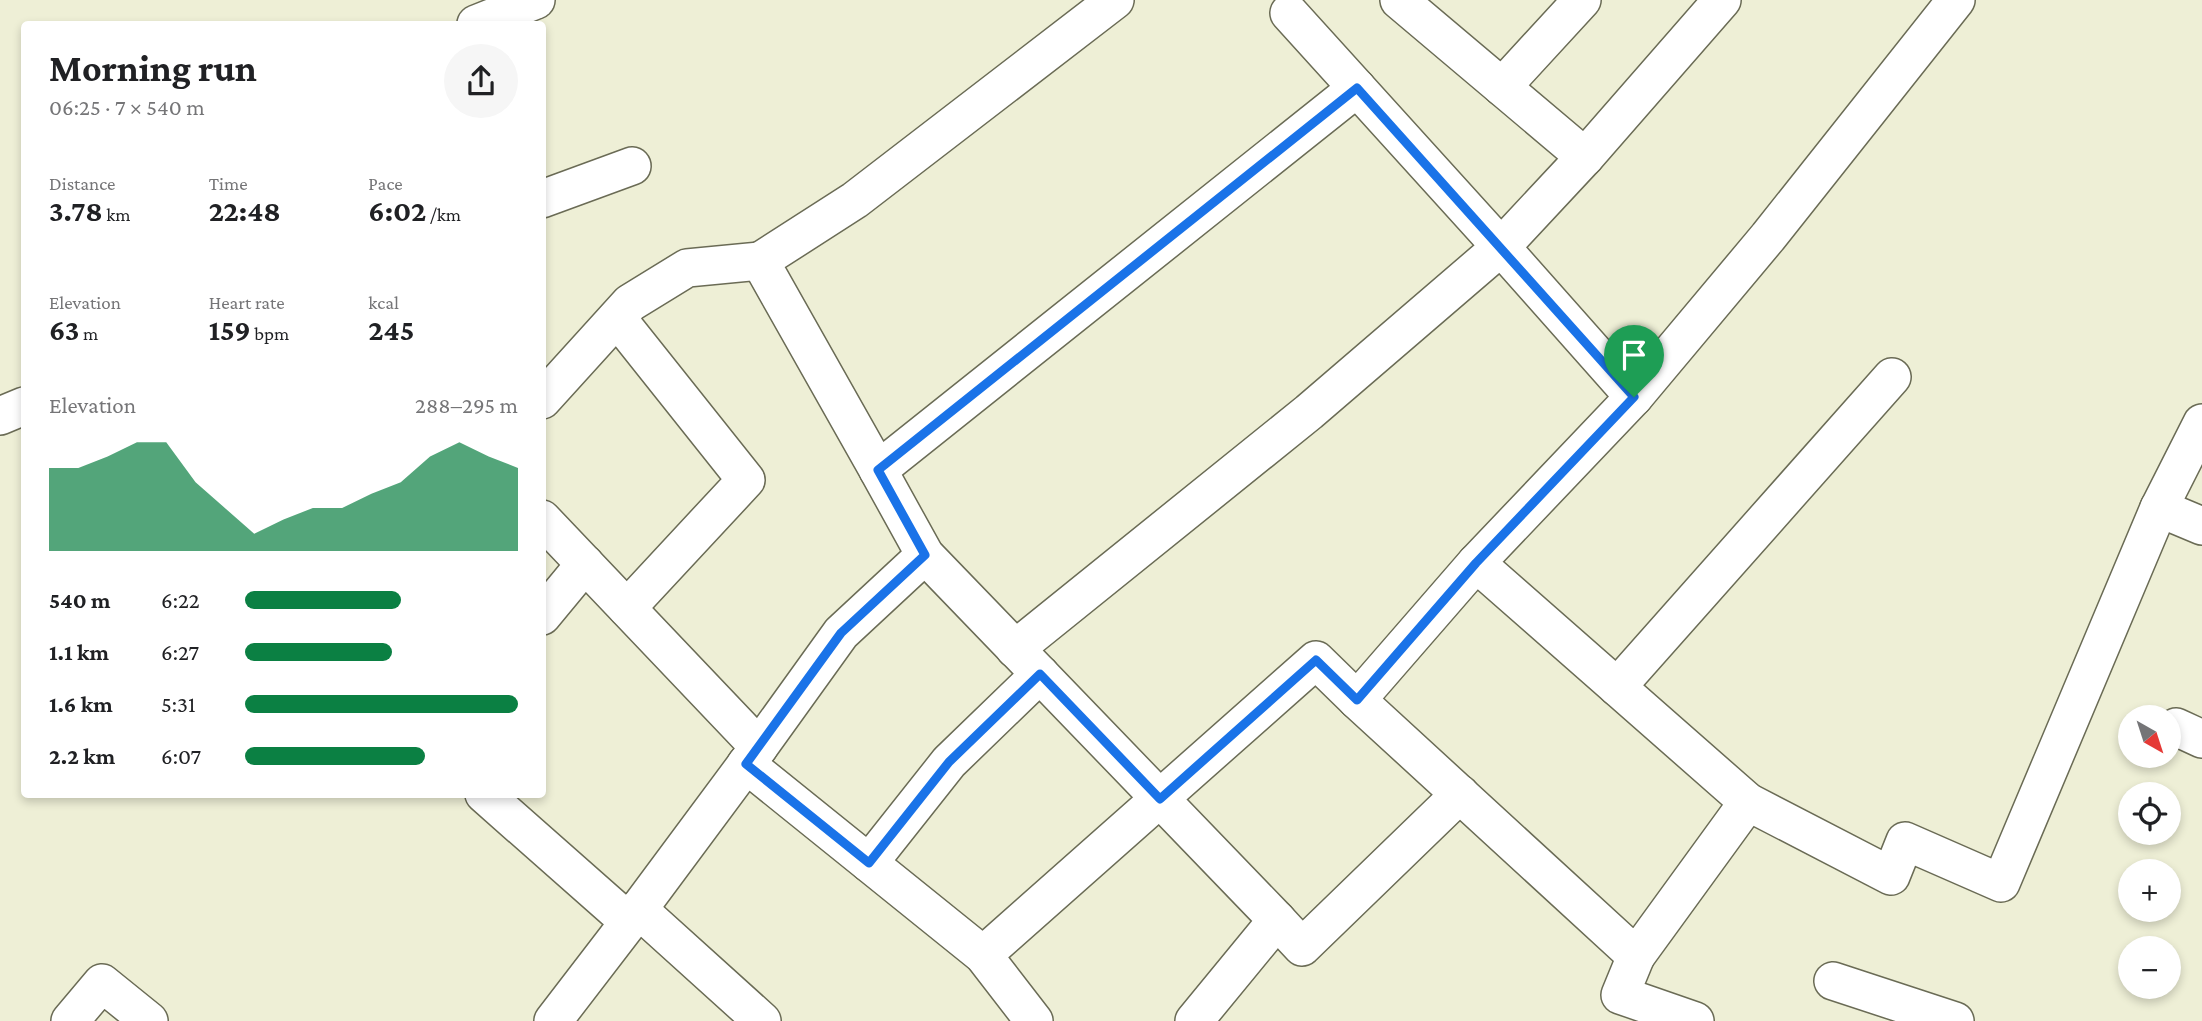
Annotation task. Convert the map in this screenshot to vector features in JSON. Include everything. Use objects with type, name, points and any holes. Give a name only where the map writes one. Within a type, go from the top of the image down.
[{"type":"street","points":[[484,21],[536,0]]},
{"type":"street","points":[[546,396],[630,303],[687,268],[760,261],[855,200],[1115,0]]},
{"type":"street","points":[[1399,0],[1585,157]]},
{"type":"street","points":[[1502,87],[1582,0]]},
{"type":"street","points":[[869,863],[1028,662],[1309,412],[1501,247],[1585,157],[1722,0]]},
{"type":"street","points":[[1357,700],[1476,563],[1634,397],[1768,237],[1956,0]]},
{"type":"street","points":[[1289,13],[1634,397]]},
{"type":"street","points":[[878,470],[1357,88]]},
{"type":"street","points":[[546,198],[632,166]]},
{"type":"street","points":[[760,261],[925,555],[1302,947],[1460,794]]},
{"type":"street","points":[[617,318],[746,480],[627,608]]},
{"type":"street","points":[[1617,687],[1892,377]]},
{"type":"street","points":[[0,416],[21,407]]},
{"type":"street","points":[[1476,563],[1748,802],[1891,876],[1905,841],[2001,883],[2159,508],[2202,423]]},
{"type":"street","points":[[2159,508],[2202,526]]},
{"type":"street","points":[[546,523],[627,608],[753,756],[869,863],[984,955],[1034,1021]]},
{"type":"street","points":[[553,1021],[753,756],[841,633],[925,555]]},
{"type":"street","points":[[546,611],[585,564]]},
{"type":"street","points":[[984,955],[1316,660],[1636,956]]},
{"type":"street","points":[[489,798],[762,1021]]},
{"type":"street","points":[[1695,1021],[1620,995],[1636,956],[1748,802]]},
{"type":"street","points":[[1194,1021],[1277,920]]},
{"type":"street","points":[[1833,981],[1955,1021]]},
{"type":"street","points":[[70,1021],[102,983],[149,1021]]},
{"type":"route","points":[[1357,88],[1634,397],[1476,563],[1357,700],[1316,660],[1160,799],[1040,674],[949,762],[869,863],[746,764],[841,633],[925,555],[878,470],[1357,88]]}]
